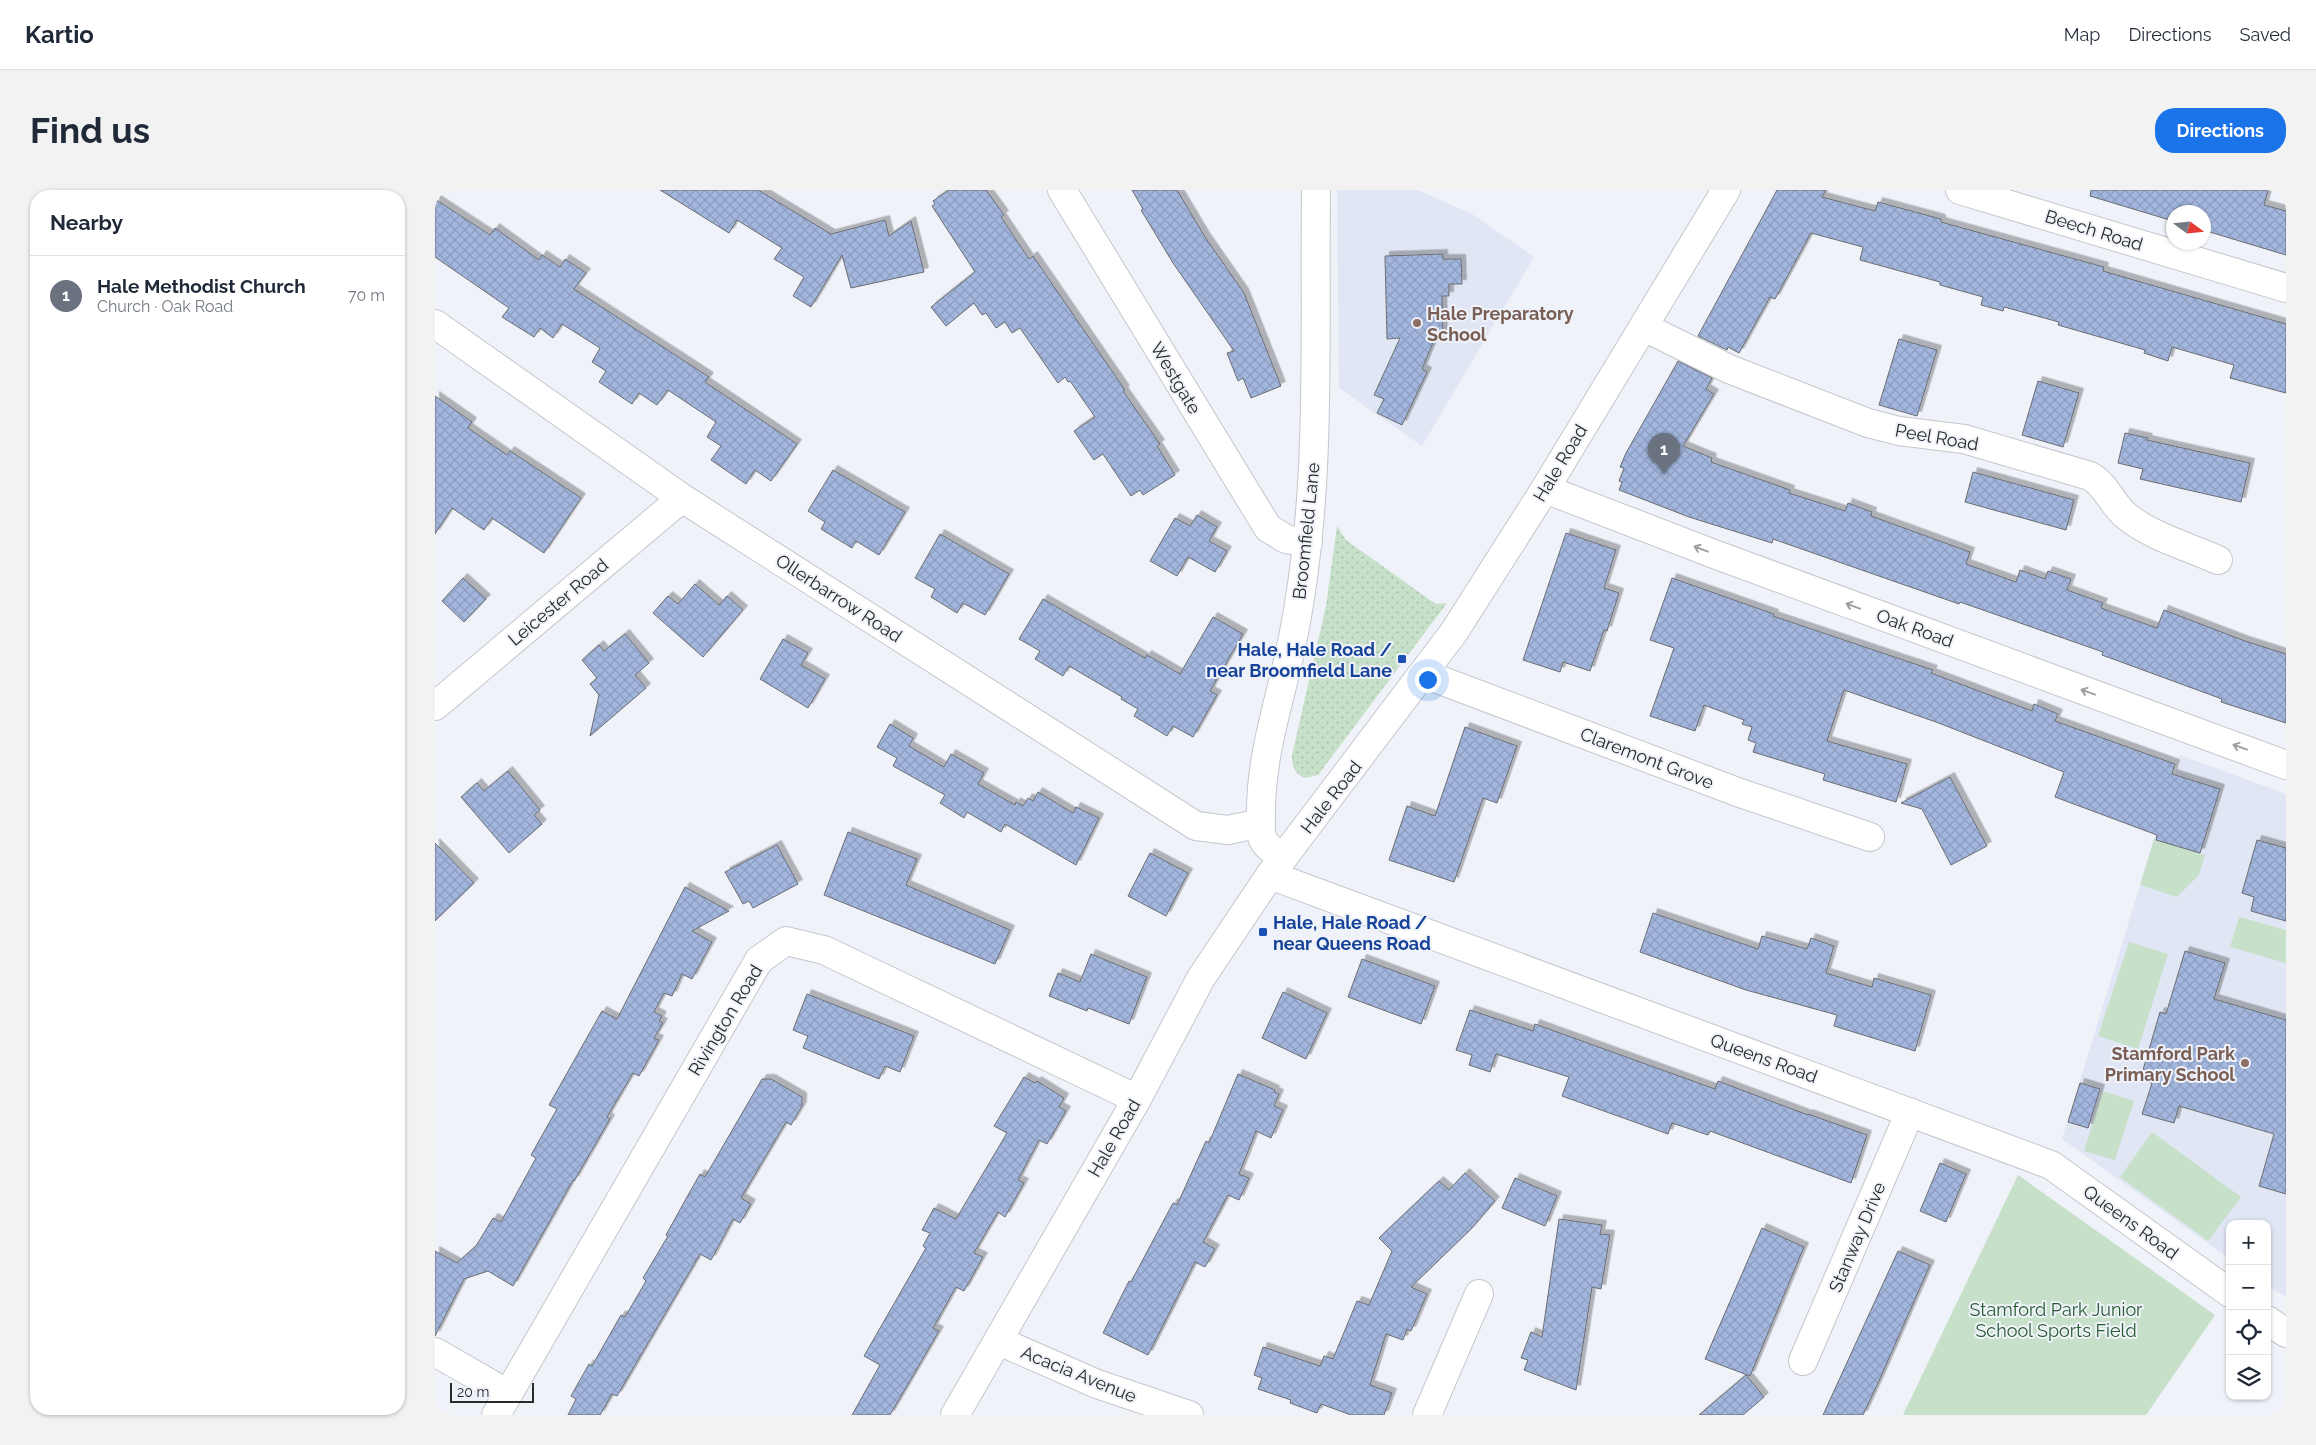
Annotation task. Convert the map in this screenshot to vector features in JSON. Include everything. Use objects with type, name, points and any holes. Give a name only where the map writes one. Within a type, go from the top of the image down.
[{"type":"street","name":"Westgate","points":[[1062,190],[1268,528],[1287,539],[1308,543]]},
{"type":"street","name":"Broomfield Lane","points":[[1277,866],[1269,847],[1262,837],[1264,764],[1291,648],[1308,543],[1314,463],[1316,190]]},
{"type":"street","name":"Hale Road","points":[[955,1415],[1137,1099],[1201,978],[1277,866],[1454,632],[1545,490],[1726,190]]},
{"type":"street","name":"Beech Road","points":[[1960,190],[2286,288]]},
{"type":"street","name":"Ollerbarrow Road","points":[[435,324],[682,498],[1196,826],[1228,830],[1261,823]]},
{"type":"street","name":"Peel Road","points":[[1643,327],[1729,369],[1868,423],[1899,431],[1965,439],[2090,476],[2105,489],[2123,514],[2140,526],[2218,560]]},
{"type":"street","name":"Oak Road","points":[[1545,490],[2286,765]]},
{"type":"street","name":"Leicester Road","points":[[435,706],[682,498]]},
{"type":"street","name":"Claremont Grove","points":[[1424,674],[1740,793],[1870,837]]},
{"type":"street","name":"Queens Road","points":[[1277,866],[2051,1165],[2226,1290]]},
{"type":"street","name":"Rivington Road","points":[[502,1405],[759,960],[786,941],[824,950],[1137,1099]]},
{"type":"street","name":"Stanway Drive","points":[[1803,1361],[1910,1112]]},
{"type":"street","points":[[1427,1415],[1479,1294]]},
{"type":"street","points":[[2271,1323],[2286,1333]]},
{"type":"street","name":"Acacia Avenue","points":[[999,1340],[1097,1384],[1189,1415]]},
{"type":"street","points":[[435,1352],[502,1405]]},
{"type":"shaded area","name":"Hale Preparatory School","points":[[1337,190],[1418,190],[1472,214],[1534,257],[1422,446],[1339,388]]},
{"type":"shaded area","points":[[2180,755],[2286,794],[2286,1297],[2271,1288],[2271,1220],[2226,1220],[2226,1256],[2062,1139]]},
{"type":"green space","points":[[1337,526],[1346,540],[1430,600],[1437,604],[1447,603],[1318,775],[1305,778],[1294,769],[1292,755],[1326,606]]},
{"type":"green space","points":[[2154,839],[2205,855],[2199,875],[2177,897],[2140,885]]},
{"type":"green space","points":[[2239,917],[2286,930],[2286,963],[2230,947]]},
{"type":"green space","points":[[2129,942],[2168,954],[2138,1049],[2098,1036]]},
{"type":"green space","points":[[2103,1091],[2134,1101],[2115,1160],[2084,1151]]},
{"type":"green space","points":[[2152,1132],[2241,1197],[2208,1241],[2120,1177]]},
{"type":"green space","name":"Stamford Park Junior School Sports Field","points":[[2018,1175],[2215,1315],[2146,1415],[1903,1415]]},
{"type":"building","points":[[660,190],[758,190],[831,234],[885,220],[889,236],[911,221],[924,272],[851,288],[842,255],[811,307],[793,296],[804,277],[774,259],[782,248],[737,220],[729,233]]},
{"type":"building","points":[[949,190],[986,190],[1004,215],[1001,217],[1029,259],[1033,256],[1125,390],[1123,391],[1160,444],[1157,446],[1175,475],[1143,495],[1140,490],[1131,496],[1103,454],[1094,460],[1074,431],[1095,417],[1070,381],[1068,382],[1065,377],[1058,383],[1020,328],[1012,333],[1005,322],[996,328],[986,313],[982,315],[974,303],[946,326],[931,307],[975,272],[932,206],[935,204],[933,201]]},
{"type":"building","points":[[1132,190],[1177,190],[1205,237],[1244,293],[1281,386],[1251,398],[1243,378],[1238,381],[1227,353],[1234,351],[1173,263],[1141,210],[1143,209]]},
{"type":"building","points":[[1777,190],[1826,190],[1822,197],[1875,211],[1878,202],[1941,219],[1941,222],[2104,267],[2103,271],[2286,324],[2286,393],[2230,378],[2234,365],[2172,347],[2168,361],[2144,353],[2145,350],[2058,325],[2059,322],[2004,307],[2003,311],[1981,305],[1983,297],[1940,285],[1940,282],[1860,260],[1863,247],[1811,233],[1775,299],[1770,297],[1739,353],[1728,347],[1727,350],[1698,336]]},
{"type":"building","points":[[2091,190],[2268,190],[2264,205],[2286,211],[2286,255],[2211,232],[2211,205],[2166,205],[2166,219],[2090,196]]},
{"type":"building","points":[[435,199],[490,235],[495,228],[539,260],[542,255],[560,267],[565,259],[586,273],[574,289],[709,377],[705,382],[797,444],[771,481],[755,470],[746,484],[711,460],[721,446],[707,437],[716,422],[668,390],[657,405],[639,393],[632,404],[599,382],[606,371],[592,362],[600,348],[562,324],[553,338],[540,328],[534,337],[502,317],[509,308],[435,257]]},
{"type":"building","points":[[1443,254],[1443,259],[1461,259],[1462,284],[1449,284],[1449,296],[1442,296],[1443,337],[1435,338],[1422,369],[1427,372],[1402,425],[1377,413],[1384,399],[1374,395],[1400,338],[1387,339],[1385,256]]},
{"type":"building","points":[[1899,339],[1937,350],[1917,416],[1879,405]]},
{"type":"building","points":[[1678,361],[1712,378],[1706,389],[1714,394],[1683,446],[1712,458],[1711,462],[1790,490],[1789,493],[1845,511],[1848,503],[1872,512],[1871,516],[1970,552],[1966,564],[2016,582],[2020,570],[2045,579],[2048,571],[2071,579],[2067,590],[2103,603],[2101,608],[2157,628],[2164,610],[2245,641],[2286,654],[2286,723],[2221,702],[2222,699],[2102,655],[2103,652],[1960,602],[1959,604],[1773,539],[1772,543],[1689,517],[1619,490],[1622,482],[1619,481],[1624,468],[1620,467],[1626,453]]},
{"type":"building","points":[[2038,381],[2079,393],[2063,447],[2022,435]]},
{"type":"building","points":[[435,396],[472,422],[468,428],[507,455],[510,451],[581,498],[544,553],[492,518],[484,530],[452,508],[435,534]]},
{"type":"building","points":[[2125,433],[2148,438],[2147,440],[2250,463],[2241,502],[2140,479],[2143,469],[2118,463]]},
{"type":"building","points":[[833,470],[905,512],[879,555],[856,541],[852,548],[821,529],[825,522],[808,511]]},
{"type":"building","points":[[1973,472],[2074,500],[2066,530],[1965,502]]},
{"type":"building","points":[[1197,515],[1217,527],[1209,541],[1227,551],[1215,572],[1188,557],[1177,576],[1150,561],[1175,518],[1190,526]]},
{"type":"building","points":[[1566,533],[1616,550],[1604,588],[1619,593],[1607,631],[1604,630],[1590,671],[1563,662],[1560,672],[1523,660]]},
{"type":"building","points":[[940,534],[1009,574],[985,615],[963,603],[957,613],[931,597],[935,589],[915,578]]},
{"type":"building","points":[[463,578],[486,599],[464,622],[442,601]]},
{"type":"building","points":[[1672,578],[1774,614],[1773,616],[1933,670],[1931,673],[2032,711],[2034,704],[2058,714],[2055,721],[2175,764],[2172,774],[2220,789],[2200,853],[2156,840],[2157,835],[2055,797],[2064,772],[1936,722],[1844,690],[1827,741],[1907,764],[1896,802],[1823,780],[1825,774],[1753,752],[1756,743],[1748,740],[1752,727],[1742,724],[1744,720],[1704,705],[1695,731],[1650,716],[1674,648],[1650,640]]},
{"type":"building","points":[[695,584],[719,605],[727,596],[743,610],[703,657],[653,613],[668,596],[678,604]]},
{"type":"building","points":[[1043,599],[1145,658],[1147,655],[1180,674],[1213,617],[1243,634],[1210,691],[1217,695],[1193,737],[1173,726],[1167,736],[1134,716],[1138,709],[1121,699],[1122,697],[1069,666],[1063,676],[1035,659],[1040,651],[1019,639]]},
{"type":"building","points":[[625,634],[649,663],[635,675],[646,688],[590,736],[599,695],[590,684],[597,678],[582,660],[599,645],[604,651]]},
{"type":"building","points":[[783,639],[808,653],[801,665],[825,679],[808,708],[760,679]]},
{"type":"building","points":[[890,724],[913,738],[909,746],[944,767],[951,754],[984,773],[978,784],[1015,805],[1016,802],[1023,806],[1028,798],[1033,801],[1038,792],[1073,813],[1076,807],[1099,818],[1076,865],[1005,824],[1001,832],[967,812],[964,818],[940,803],[945,795],[893,766],[897,758],[877,747]]},
{"type":"building","points":[[1465,727],[1517,746],[1497,803],[1483,798],[1454,882],[1389,860],[1407,806],[1435,816]]},
{"type":"building","points":[[508,771],[540,810],[534,815],[542,824],[509,853],[461,797],[477,783],[484,791]]},
{"type":"building","points":[[1950,777],[1987,846],[1951,865],[1922,809],[1901,803]]},
{"type":"building","points":[[848,832],[917,859],[906,885],[1010,930],[995,964],[824,895]]},
{"type":"building","points":[[2257,840],[2286,848],[2286,921],[2251,911],[2254,897],[2242,893]]},
{"type":"building","points":[[435,843],[474,883],[435,921]]},
{"type":"building","points":[[777,845],[798,884],[753,908],[749,901],[743,904],[725,872]]},
{"type":"building","points":[[1150,853],[1188,873],[1166,916],[1128,896]]},
{"type":"building","points":[[685,887],[729,911],[692,931],[712,942],[692,979],[682,974],[672,996],[664,993],[654,1012],[662,1016],[659,1021],[663,1023],[654,1038],[659,1040],[639,1076],[633,1073],[607,1117],[610,1119],[513,1286],[488,1271],[464,1279],[435,1336],[435,1251],[457,1263],[476,1246],[493,1218],[501,1222],[536,1158],[531,1155],[557,1109],[549,1105],[602,1011],[617,1019]]},
{"type":"building","points":[[1653,913],[1758,949],[1762,936],[1807,949],[1811,938],[1834,946],[1826,973],[1872,987],[1874,978],[1931,995],[1915,1051],[1834,1026],[1837,1015],[1746,990],[1640,952]]},
{"type":"building","points":[[2185,951],[2225,963],[2214,999],[2286,1020],[2286,1194],[2259,1186],[2274,1134],[2179,1106],[2174,1123],[2142,1114],[2152,1083],[2140,1080],[2160,1012],[2166,1014]]},
{"type":"building","points":[[1091,954],[1147,977],[1129,1024],[1088,1008],[1087,1011],[1049,996],[1058,973],[1080,982]]},
{"type":"building","points":[[1362,959],[1435,986],[1421,1024],[1348,997]]},
{"type":"building","points":[[1283,992],[1327,1013],[1306,1059],[1262,1038]]},
{"type":"building","points":[[807,994],[914,1036],[900,1072],[885,1066],[879,1079],[803,1048],[808,1036],[793,1030]]},
{"type":"building","points":[[1470,1010],[1533,1031],[1535,1024],[1715,1089],[1718,1081],[1867,1135],[1851,1183],[1710,1131],[1708,1135],[1672,1123],[1668,1134],[1562,1096],[1569,1077],[1496,1054],[1490,1072],[1469,1065],[1472,1055],[1456,1050]]},
{"type":"building","points":[[1238,1074],[1275,1090],[1274,1092],[1279,1094],[1274,1106],[1283,1110],[1271,1138],[1256,1131],[1239,1174],[1249,1178],[1239,1200],[1228,1195],[1203,1242],[1215,1249],[1205,1267],[1195,1262],[1148,1355],[1103,1333],[1129,1281],[1131,1282],[1173,1203],[1177,1205],[1206,1141],[1209,1143]]},
{"type":"building","points":[[1024,1077],[1035,1083],[1037,1081],[1064,1098],[1059,1107],[1066,1111],[1047,1144],[1039,1140],[1018,1180],[1024,1183],[1005,1217],[998,1212],[974,1253],[983,1257],[964,1291],[956,1287],[933,1328],[939,1331],[890,1415],[852,1415],[880,1365],[864,1356],[926,1248],[923,1246],[930,1233],[922,1230],[934,1208],[956,1219],[1007,1133],[994,1126]]},
{"type":"building","points":[[762,1079],[771,1079],[802,1097],[802,1106],[791,1125],[786,1122],[741,1198],[751,1204],[740,1223],[733,1219],[711,1260],[700,1254],[617,1396],[612,1394],[600,1415],[568,1415],[576,1399],[571,1396],[589,1364],[592,1366],[621,1315],[625,1317],[646,1281],[643,1278],[668,1236],[666,1235],[700,1174],[705,1177]]},
{"type":"building","points":[[2080,1083],[2100,1089],[2088,1128],[2068,1122]]},
{"type":"building","points":[[1940,1163],[1966,1174],[1946,1222],[1920,1211]]},
{"type":"building","points":[[1465,1173],[1495,1201],[1471,1229],[1411,1287],[1427,1294],[1411,1331],[1407,1329],[1403,1340],[1386,1334],[1370,1385],[1392,1393],[1384,1415],[1351,1415],[1321,1404],[1317,1413],[1290,1403],[1291,1400],[1258,1389],[1262,1378],[1254,1375],[1263,1347],[1320,1366],[1324,1356],[1333,1359],[1357,1301],[1369,1305],[1392,1251],[1379,1238],[1439,1181],[1449,1190]]},
{"type":"building","points":[[1515,1178],[1557,1196],[1545,1226],[1502,1208]]},
{"type":"building","points":[[1559,1219],[1602,1225],[1600,1234],[1610,1235],[1601,1289],[1592,1287],[1576,1390],[1524,1370],[1528,1360],[1521,1358],[1531,1332],[1542,1337]]},
{"type":"building","points":[[1762,1228],[1804,1247],[1750,1376],[1705,1359]]},
{"type":"building","points":[[1898,1251],[1930,1265],[1878,1383],[1863,1415],[1823,1415]]},
{"type":"building","points":[[1746,1375],[1764,1397],[1743,1415],[1699,1415]]},
{"type":"place","name":"Hale Preparatory School","points":[[1417,323]]},
{"type":"place","name":"Hale Methodist Church","points":[[1664,474]]},
{"type":"place","name":"Hale, Hale Road / near Broomfield Lane","points":[[1402,659]]},
{"type":"place","name":"Hale, Hale Road / near Queens Road","points":[[1263,932]]},
{"type":"place","name":"Stamford Park Primary School","points":[[2245,1063]]}]
